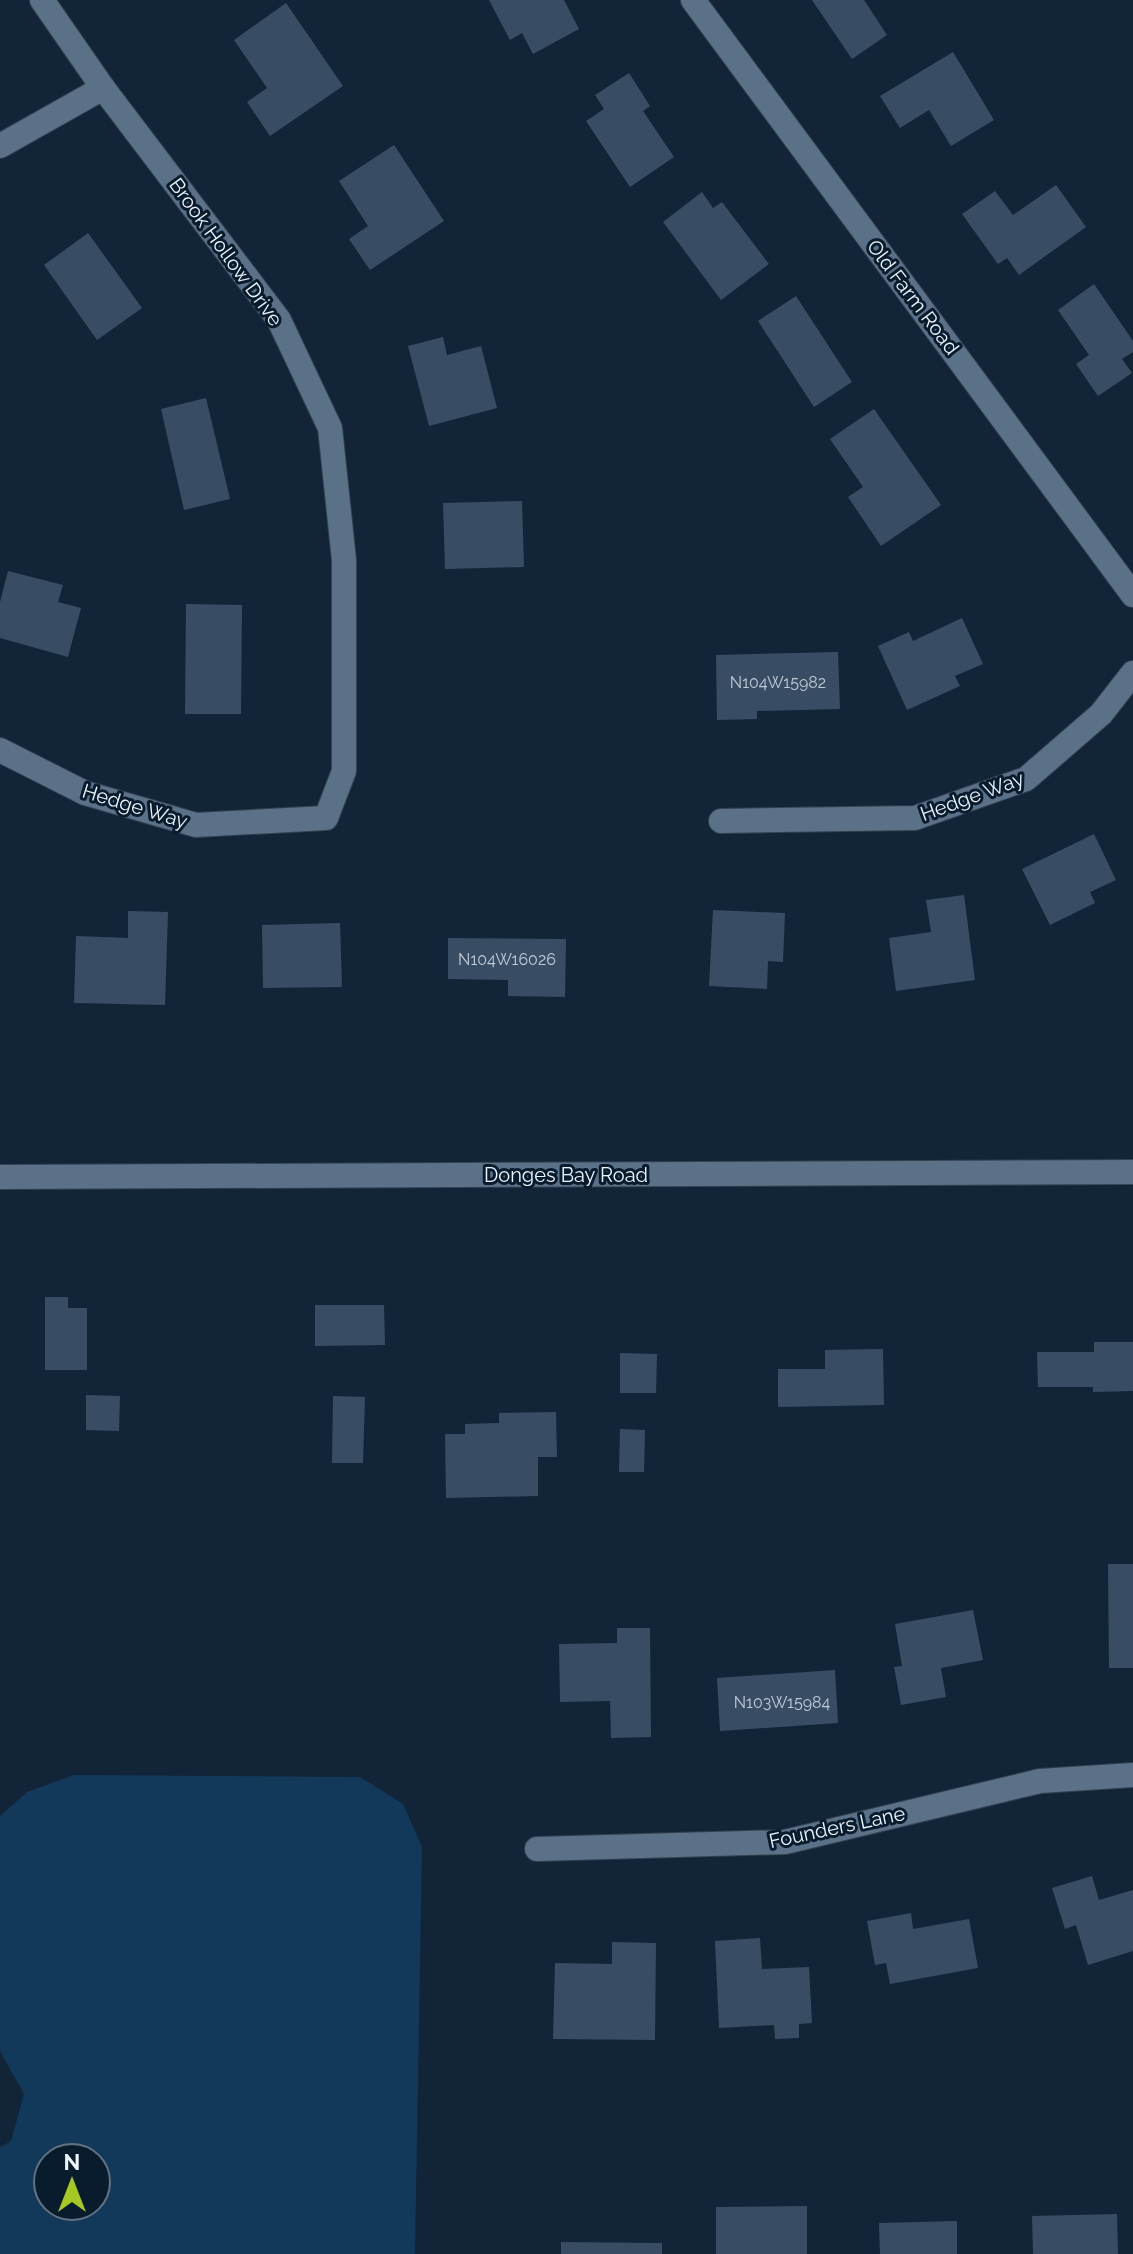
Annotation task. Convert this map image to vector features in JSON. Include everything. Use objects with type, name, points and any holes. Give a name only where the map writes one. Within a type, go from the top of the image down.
[{"type":"street","name":"Brook Hollow Drive","points":[[42,0],[103,88],[279,320],[330,428],[344,560],[344,771],[326,818]]},
{"type":"street","name":"Old Farm Road","points":[[693,0],[1133,595]]},
{"type":"street","points":[[0,146],[103,88]]},
{"type":"street","name":"Hedge Way","points":[[721,821],[915,818],[1026,779],[1101,714],[1133,673]]},
{"type":"street","name":"Hedge Way","points":[[0,750],[85,793],[196,825],[326,818]]},
{"type":"street","name":"Donges Bay Road","points":[[0,1177],[1133,1172]]},
{"type":"street","name":"Founders Lane","points":[[537,1849],[785,1842],[1040,1781],[1133,1775]]},
{"type":"shaded area","points":[[74,1775],[360,1777],[403,1804],[422,1847],[415,2254],[0,2254],[0,2147],[11,2141],[24,2094],[0,2051],[0,1816],[27,1792]]},
{"type":"building","points":[[489,0],[564,0],[579,29],[533,54],[522,33],[510,40]]},
{"type":"building","points":[[812,0],[864,0],[887,35],[852,59]]},
{"type":"building","points":[[286,3],[343,86],[270,136],[247,102],[267,88],[234,40]]},
{"type":"building","points":[[953,52],[994,120],[951,146],[929,110],[900,128],[880,96]]},
{"type":"building","points":[[629,73],[650,106],[643,111],[674,157],[630,187],[586,121],[604,109],[595,95]]},
{"type":"building","points":[[394,145],[444,221],[370,270],[349,239],[368,226],[339,181]]},
{"type":"building","points":[[1056,185],[1086,227],[1019,275],[1007,258],[998,264],[962,214],[995,191],[1013,215]]},
{"type":"building","points":[[702,192],[713,208],[722,202],[769,264],[721,300],[663,222]]},
{"type":"building","points":[[88,233],[142,308],[97,340],[44,265]]},
{"type":"building","points":[[1094,284],[1133,341],[1133,352],[1122,359],[1132,373],[1098,396],[1076,364],[1089,355],[1058,310]]},
{"type":"building","points":[[796,296],[852,382],[814,407],[758,321]]},
{"type":"building","points":[[443,337],[447,355],[481,346],[497,408],[429,426],[408,346]]},
{"type":"building","points":[[206,398],[230,499],[184,510],[161,409]]},
{"type":"building","points":[[874,409],[941,505],[881,546],[848,497],[863,487],[830,439]]},
{"type":"building","points":[[522,501],[524,567],[445,569],[443,503]]},
{"type":"building","points":[[8,571],[63,585],[58,602],[81,608],[68,657],[0,638],[0,602]]},
{"type":"building","points":[[186,604],[242,605],[241,714],[185,714]]},
{"type":"building","points":[[962,618],[983,664],[955,676],[960,686],[907,710],[878,646],[909,632],[913,641]]},
{"type":"building","points":[[838,652],[840,709],[757,711],[757,719],[717,720],[716,655]]},
{"type":"building","points":[[1094,834],[1116,880],[1090,892],[1095,903],[1050,925],[1022,869]]},
{"type":"building","points":[[964,895],[975,980],[896,991],[889,938],[931,932],[926,900]]},
{"type":"building","points":[[713,910],[785,913],[783,962],[768,961],[767,989],[709,986]]},
{"type":"building","points":[[128,911],[168,912],[165,1005],[74,1003],[76,936],[128,938]]},
{"type":"building","points":[[340,923],[342,987],[263,988],[262,925]]},
{"type":"building","points":[[448,938],[566,939],[565,997],[508,996],[508,980],[448,979]]},
{"type":"building","points":[[45,1297],[68,1297],[68,1308],[87,1308],[87,1370],[45,1370]]},
{"type":"building","points":[[315,1305],[384,1305],[385,1345],[315,1346]]},
{"type":"building","points":[[1094,1342],[1133,1342],[1133,1391],[1093,1392],[1093,1387],[1038,1387],[1037,1352],[1094,1352]]},
{"type":"building","points":[[883,1349],[884,1405],[778,1407],[778,1369],[825,1369],[825,1350]]},
{"type":"building","points":[[620,1353],[657,1354],[656,1393],[620,1393]]},
{"type":"building","points":[[86,1395],[120,1396],[119,1431],[86,1430]]},
{"type":"building","points":[[333,1396],[365,1397],[363,1463],[332,1463]]},
{"type":"building","points":[[556,1412],[557,1457],[538,1457],[538,1496],[446,1498],[445,1434],[465,1434],[465,1424],[499,1423],[499,1413]]},
{"type":"building","points":[[620,1429],[645,1430],[644,1472],[619,1472]]},
{"type":"building","points":[[1108,1564],[1133,1564],[1133,1668],[1109,1668]]},
{"type":"building","points":[[973,1610],[983,1660],[941,1668],[946,1697],[901,1705],[894,1667],[902,1666],[895,1624]]},
{"type":"building","points":[[617,1628],[650,1628],[651,1737],[611,1738],[610,1701],[560,1702],[559,1644],[617,1643]]},
{"type":"building","points":[[835,1670],[838,1723],[720,1731],[717,1678]]},
{"type":"building","points":[[1092,1876],[1099,1900],[1133,1890],[1133,1951],[1088,1965],[1076,1925],[1065,1929],[1052,1888]]},
{"type":"building","points":[[911,1913],[913,1929],[969,1919],[978,1968],[890,1984],[886,1963],[875,1965],[867,1921]]},
{"type":"building","points":[[760,1938],[762,1969],[809,1967],[812,2023],[799,2024],[799,2038],[775,2039],[774,2025],[719,2028],[715,1941]]},
{"type":"building","points":[[612,1942],[656,1943],[655,2040],[553,2039],[555,1963],[612,1964]]},
{"type":"building","points":[[807,2206],[807,2254],[716,2254],[716,2207]]},
{"type":"building","points":[[1117,2214],[1118,2254],[1033,2254],[1032,2216]]},
{"type":"building","points":[[957,2221],[957,2254],[880,2254],[879,2223]]},
{"type":"building","points":[[561,2242],[662,2243],[662,2254],[561,2254]]}]
